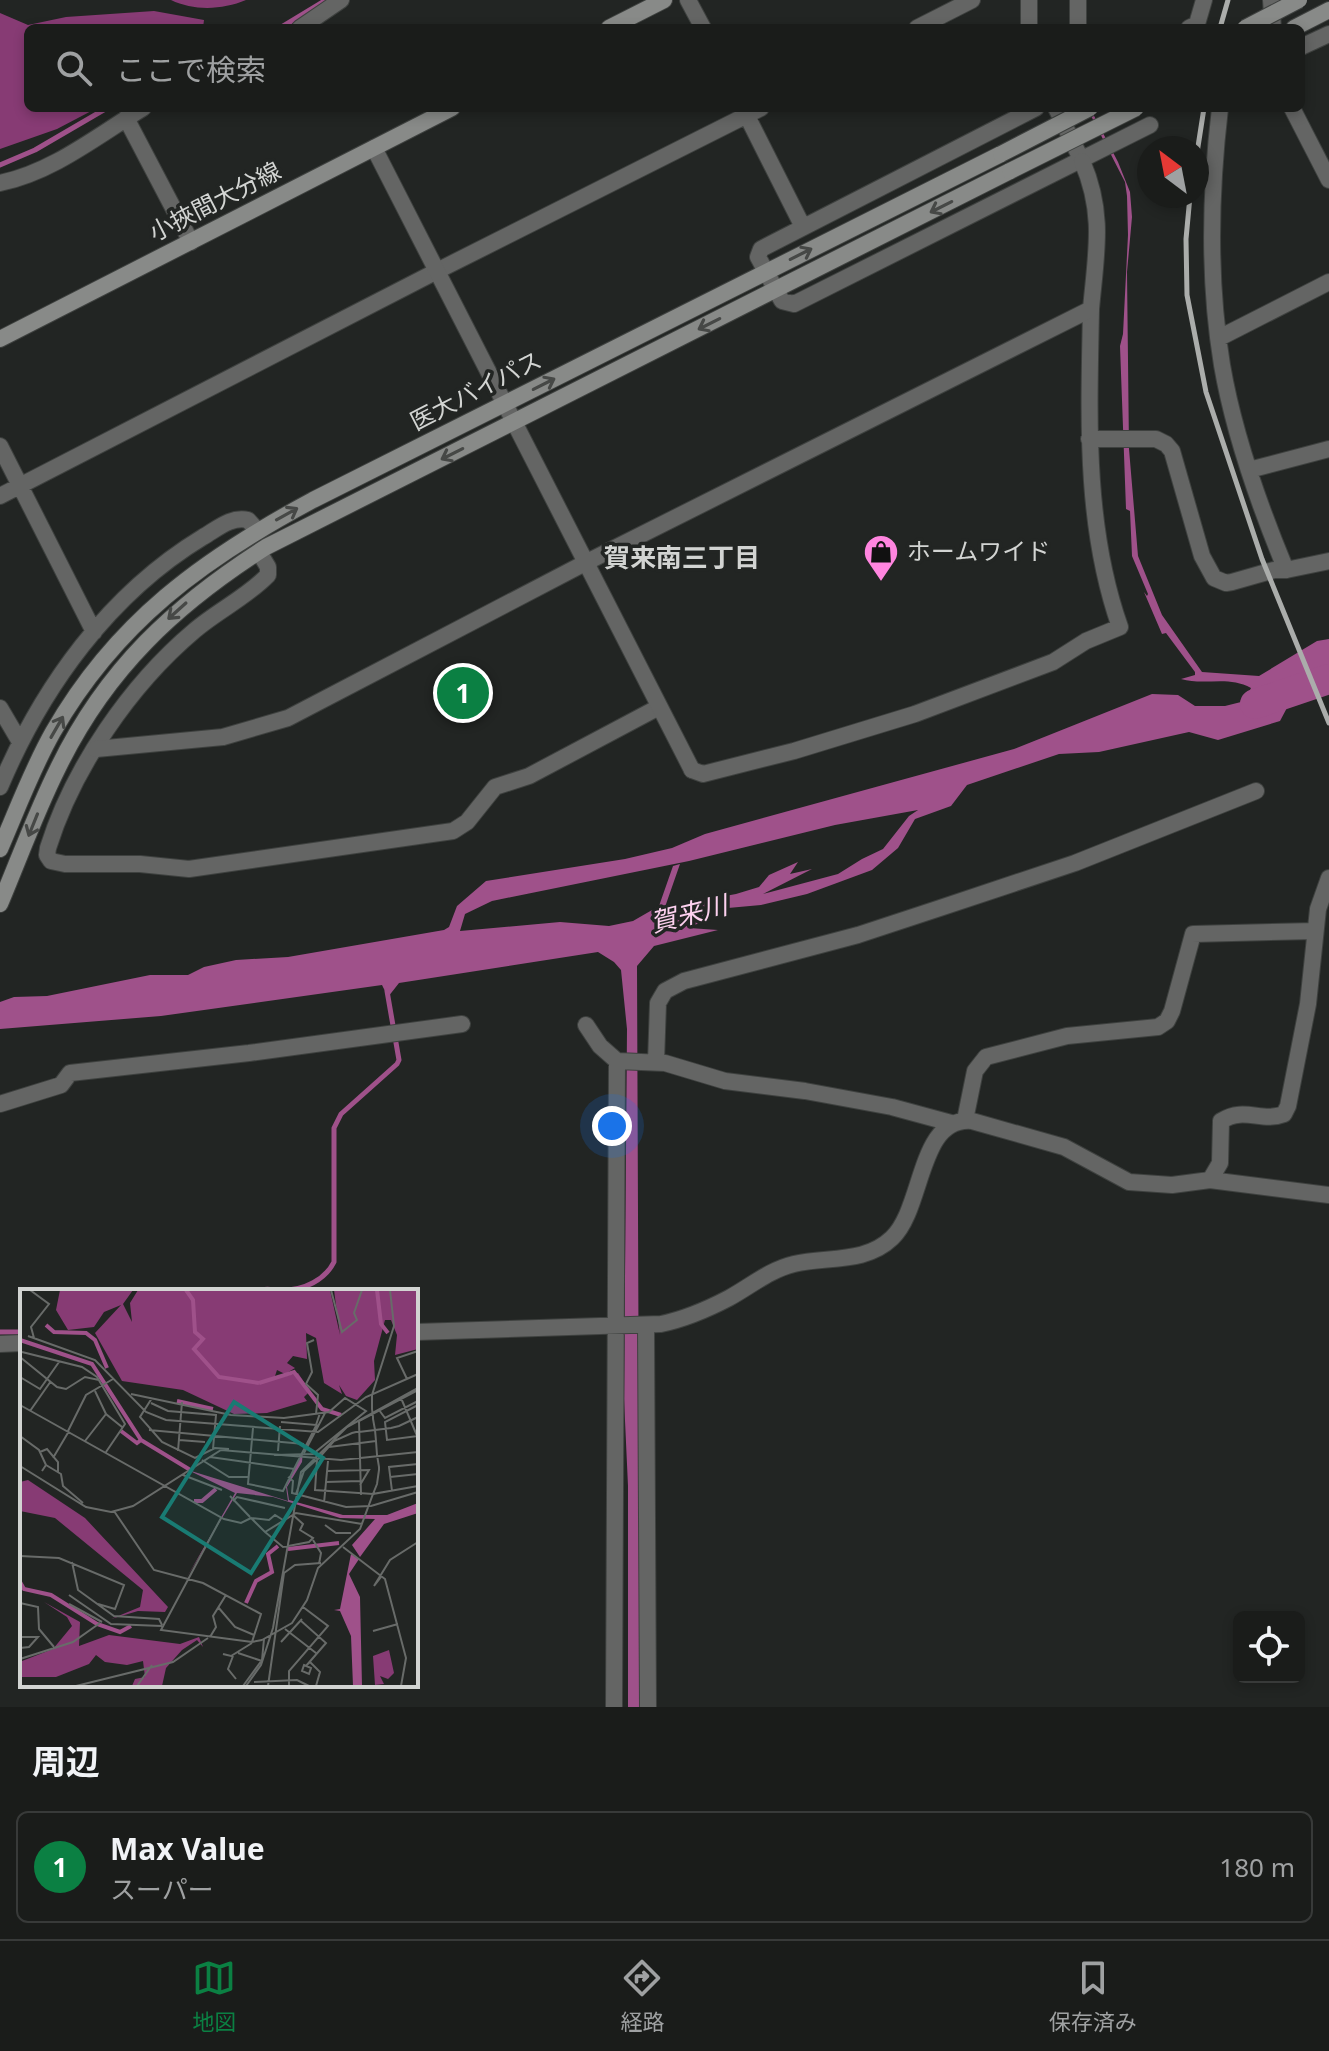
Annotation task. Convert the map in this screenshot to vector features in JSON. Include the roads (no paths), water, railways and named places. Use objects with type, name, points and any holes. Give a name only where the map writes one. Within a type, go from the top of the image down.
[{"type":"main road","points":[[617,24],[664,0]]},
{"type":"main road","points":[[1253,24],[1299,0]]},
{"type":"main road","points":[[1302,24],[1329,10]]},
{"type":"main road","name":"小挾間大分線","points":[[0,339],[444,112]]},
{"type":"main road","name":"医大バイパス","points":[[0,849],[33,773],[70,705],[132,628],[174,587],[197,570],[313,500],[1082,112]]},
{"type":"main road","name":"医大バイパス","points":[[0,904],[57,769],[101,696],[160,626],[183,604],[239,564],[1128,112]]},
{"type":"street","points":[[306,24],[341,0]]},
{"type":"street","points":[[688,0],[701,24]]},
{"type":"street","points":[[925,24],[972,0]]},
{"type":"street","points":[[1029,0],[1029,24]]},
{"type":"street","points":[[1078,0],[1078,24]]},
{"type":"street","points":[[1197,24],[1204,0]]},
{"type":"street","points":[[1271,0],[1273,24]]},
{"type":"street","points":[[1305,45],[1329,34]]},
{"type":"street","points":[[0,183],[47,167],[136,112]]},
{"type":"street","points":[[0,496],[746,112]]},
{"type":"street","points":[[751,112],[803,227]]},
{"type":"street","points":[[1028,112],[759,252],[758,257],[784,304],[794,304],[1150,125]]},
{"type":"street","points":[[374,148],[692,770],[703,774],[886,724],[1053,662],[1086,641],[1120,627],[1106,587],[1097,541],[1089,439],[1091,309],[1098,217],[1094,192],[1058,112]]},
{"type":"street","points":[[1220,112],[1212,205],[1213,272],[1219,338],[1228,394],[1249,470],[1286,570]]},
{"type":"street","points":[[1294,112],[1329,180]]},
{"type":"street","points":[[126,118],[191,242]]},
{"type":"street","points":[[1219,338],[1329,282]]},
{"type":"street","points":[[96,749],[223,737],[288,718],[585,563],[1091,309]]},
{"type":"street","points":[[1089,439],[1156,439],[1170,448],[1202,556],[1214,578],[1226,583],[1274,570],[1329,561]]},
{"type":"street","points":[[0,446],[94,632]]},
{"type":"street","points":[[1249,470],[1329,449]]},
{"type":"street","points":[[0,787],[20,742],[56,682],[94,632],[149,576],[183,550],[236,519],[248,520],[258,531]]},
{"type":"street","points":[[259,552],[268,567],[268,575],[182,641],[118,712],[68,800],[51,837],[47,855],[51,861],[57,864],[140,864],[189,869],[453,831],[467,822],[495,787],[529,776],[659,707]]},
{"type":"street","points":[[0,708],[20,742]]},
{"type":"street","points":[[656,1062],[658,1003],[671,987],[697,977],[858,935],[1075,863],[1256,791]]},
{"type":"street","points":[[1210,1180],[1220,1163],[1221,1121],[1234,1113],[1275,1118],[1284,1114],[1288,1106],[1308,1004],[1321,895],[1329,878]]},
{"type":"street","points":[[418,1332],[646,1325],[690,1317],[768,1274],[793,1264],[858,1256],[885,1243],[897,1232],[909,1211],[937,1137],[958,1122],[975,1071],[986,1057],[1067,1036],[1158,1027],[1167,1021],[1193,934],[1315,931]]},
{"type":"street","points":[[0,1104],[61,1085],[70,1073],[462,1024]]},
{"type":"street","points":[[586,1025],[600,1046],[617,1061],[656,1062],[725,1081],[805,1091],[892,1107],[1064,1147],[1129,1182],[1159,1185],[1210,1180],[1329,1195]]},
{"type":"street","points":[[614,1707],[617,1061]]},
{"type":"street","points":[[646,1325],[648,1707]]},
{"type":"street","points":[[0,1344],[20,1343]]},
{"type":"water","points":[[1089,112],[1092,112],[1118,162],[1130,192],[1132,217],[1127,272],[1129,449],[1138,556],[1162,615],[1202,672],[1259,676],[1317,641],[1329,639],[1329,665],[1293,681],[1289,704],[1280,721],[1218,740],[1189,732],[1099,752],[1059,754],[967,785],[951,806],[915,819],[898,848],[872,870],[807,894],[761,905],[728,908],[689,928],[718,930],[654,946],[637,966],[640,1707],[628,1707],[628,1486],[624,1399],[627,1029],[621,970],[614,962],[598,952],[399,983],[388,997],[382,985],[161,1016],[0,1029],[0,1002],[14,997],[47,996],[150,975],[188,975],[204,967],[236,960],[288,957],[444,930],[449,927],[457,906],[486,881],[625,859],[672,848],[705,834],[1014,749],[1152,694],[1178,695],[1195,706],[1225,706],[1245,701],[1251,688],[1242,684],[1181,679],[1195,675],[1195,672],[1166,633],[1162,634],[1132,556],[1130,511],[1126,509],[1120,346],[1128,235],[1125,182]],"holes":[[[918,810],[909,816],[883,849],[838,874],[763,894],[812,869],[790,874],[798,862],[769,875],[759,887],[665,907],[680,864],[673,866],[659,906],[633,921],[609,926],[560,922],[460,931],[465,914],[492,901],[689,861],[835,825]]]},
{"type":"waterway","points":[[287,24],[326,0]]},
{"type":"waterway","points":[[0,165],[35,150],[100,112]]},
{"type":"waterway","name":"賀来川","points":[[1255,704],[1329,679]]},
{"type":"waterway","points":[[296,1289],[319,1279],[334,1262],[334,1128],[341,1114],[399,1060],[387,991]]},
{"type":"waterway","points":[[0,1332],[20,1332]]},
{"type":"railway","points":[[1221,24],[1228,0]]},
{"type":"railway","points":[[1200,136],[1203,112]]},
{"type":"railway","points":[[1189,208],[1187,295],[1206,392],[1262,559],[1329,723]]},
{"type":"place","name":"ホームワイド","points":[[881,583]]},
{"type":"place","name":"Max Value","points":[[463,693]]},
{"type":"district","name":"賀来南三丁目","points":[[682,558]]}]
